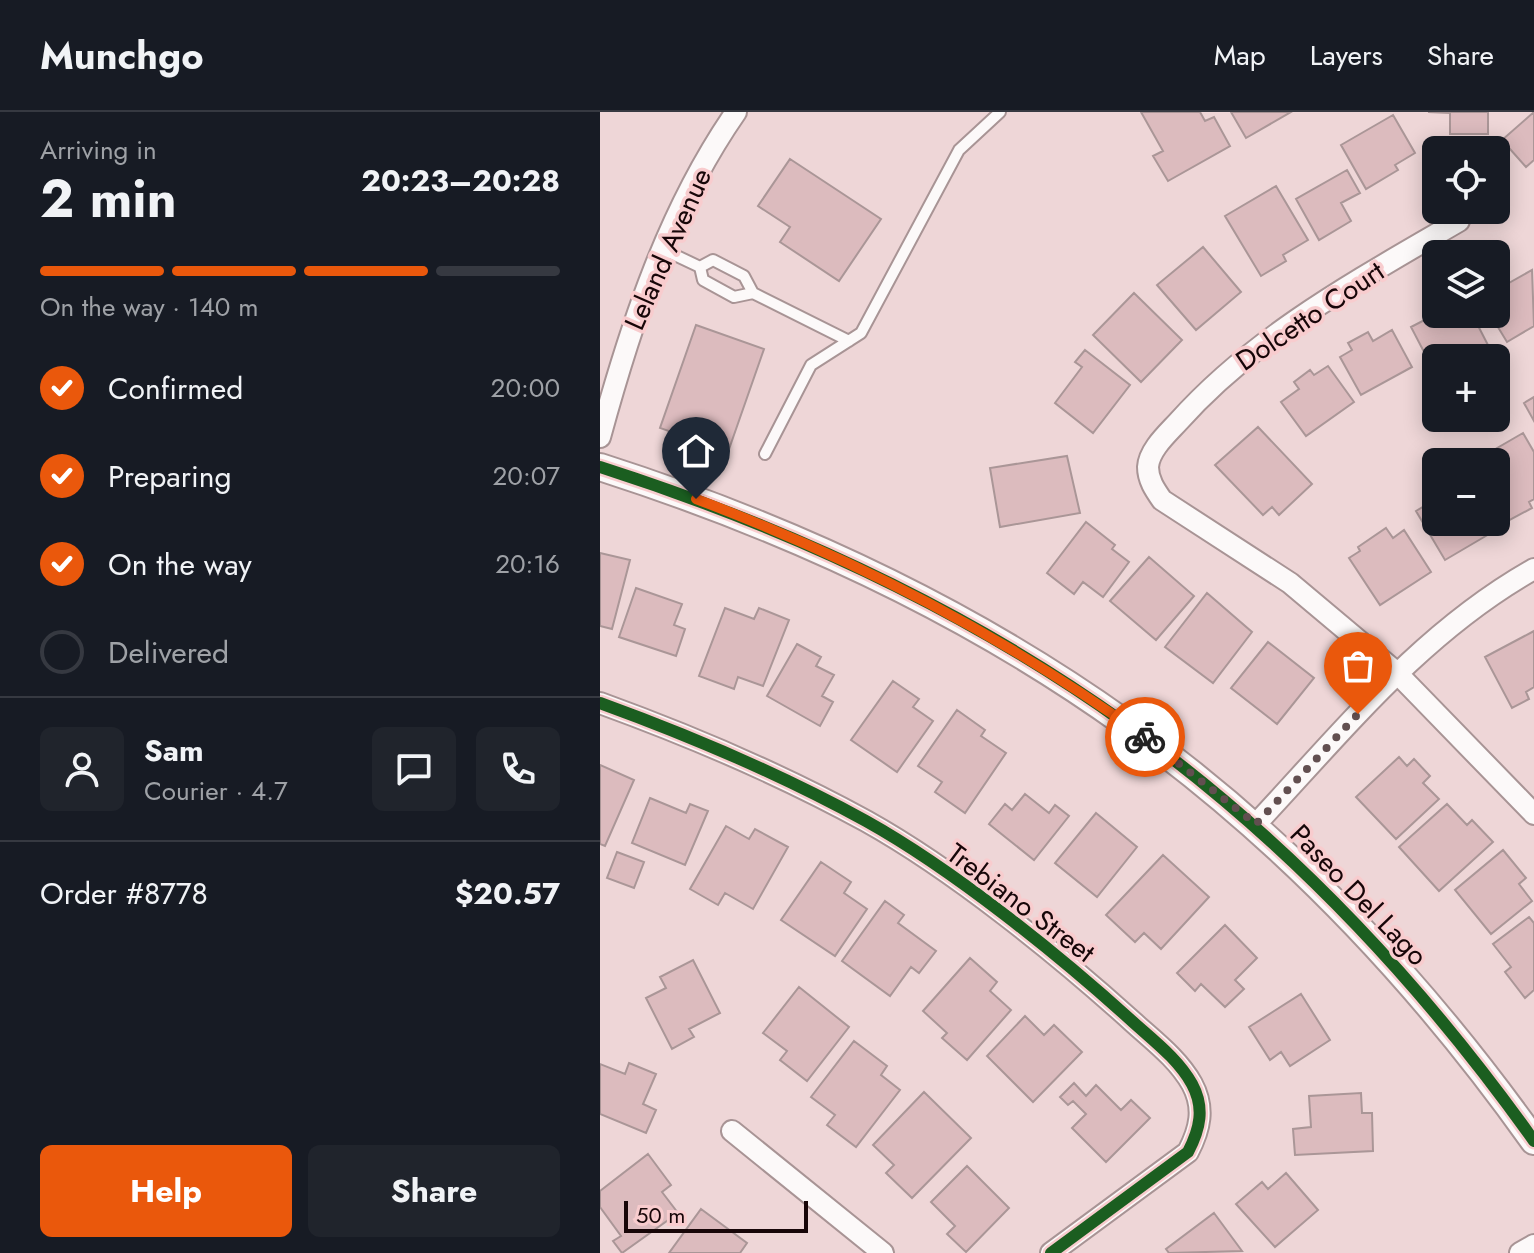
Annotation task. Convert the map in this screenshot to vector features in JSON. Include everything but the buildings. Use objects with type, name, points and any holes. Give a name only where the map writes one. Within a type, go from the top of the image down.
[{"type":"street","name":"Leland Avenue","points":[[600,437],[639,303],[727,115]]},
{"type":"street","name":"Dolcetto Court","points":[[1396,672],[1290,583],[1162,500],[1151,484],[1148,467],[1152,453],[1195,403],[1261,343],[1322,301],[1454,224]]},
{"type":"street","name":"Paseo Del Lago","points":[[600,467],[792,536],[943,608],[1029,657],[1097,703],[1256,824],[1350,916],[1419,991],[1534,1141]]},
{"type":"street","points":[[1256,824],[1396,672],[1455,619],[1493,592],[1534,569]]},
{"type":"street","points":[[1396,672],[1534,814]]},
{"type":"street","name":"Trebiano Street","points":[[600,703],[676,731],[868,822],[965,887],[1106,997],[1168,1054],[1192,1084],[1200,1109],[1200,1129],[1188,1152],[1051,1253]]},
{"type":"street","points":[[732,1131],[883,1253]]},
{"type":"street","points":[[1520,1253],[1534,1245]]},
{"type":"lane","points":[[765,454],[811,365],[861,333],[959,150],[1000,112]]},
{"type":"lane","points":[[662,249],[700,267]]},
{"type":"lane","points":[[700,267],[713,260],[744,276],[753,293],[849,341]]},
{"type":"lane","points":[[700,267],[703,280],[734,297],[753,293]]},
{"type":"cycle path","points":[[600,467],[745,519],[880,578],[1007,646],[1125,723],[1236,811],[1341,909],[1440,1019],[1534,1141]]},
{"type":"cycle path","points":[[600,703],[769,772],[900,841],[970,888],[1039,942],[1180,1066],[1192,1084],[1200,1110],[1196,1135],[1188,1152],[1051,1253]]},
{"type":"way so far","points":[[1145,737],[1256,824],[1358,714]]},
{"type":"route","points":[[696,499],[792,536],[943,608],[1029,657],[1145,737]]}]
